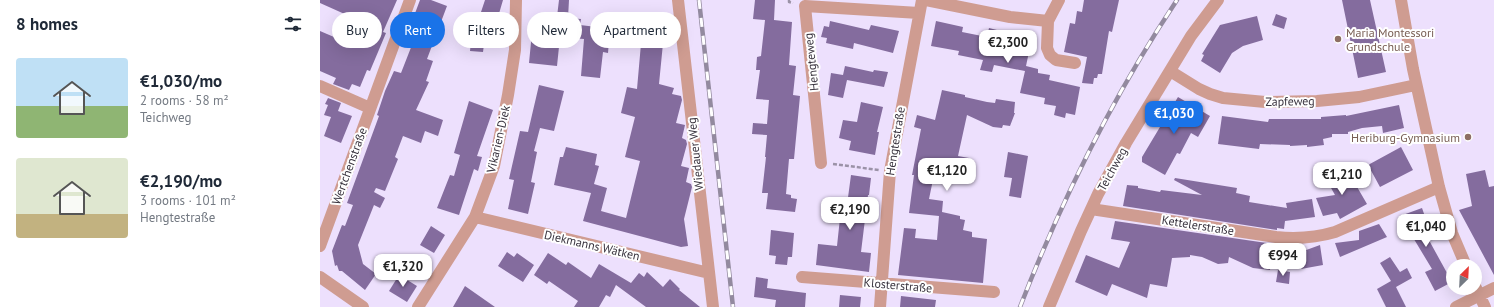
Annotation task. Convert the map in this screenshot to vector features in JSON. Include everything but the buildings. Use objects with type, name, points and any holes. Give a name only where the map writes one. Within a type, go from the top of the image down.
[{"type":"street","name":"Wertchenstraße","points":[[320,246],[410,0]]},
{"type":"street","name":"Vikarien-Diek","points":[[418,307],[474,217],[494,166],[515,50],[516,0]]},
{"type":"street","name":"Wiedauer Weg","points":[[678,0],[713,307]]},
{"type":"street","name":"Hengtestraße","points":[[880,307],[890,171],[922,0]]},
{"type":"street","points":[[926,0],[1010,17],[1048,21]]},
{"type":"street","points":[[1059,0],[1048,21],[1046,40],[1050,55],[1056,60],[1075,63]]},
{"type":"street","name":"Teichweg","points":[[1049,307],[1080,231],[1126,143],[1191,36],[1218,0]]},
{"type":"street","points":[[1401,0],[1416,85],[1433,158],[1452,233],[1463,259]]},
{"type":"street","name":"Hengteweg","points":[[821,162],[806,6],[919,13]]},
{"type":"street","name":"Zapfeweg","points":[[1170,71],[1210,94],[1223,98],[1265,102],[1317,101],[1359,97],[1416,85]]},
{"type":"street","points":[[320,86],[370,108]]},
{"type":"street","name":"Kettelerstraße","points":[[1091,209],[1294,239],[1322,236],[1335,232],[1440,187]]},
{"type":"street","name":"Diekmanns Wätken","points":[[474,217],[709,273]]},
{"type":"street","points":[[320,276],[363,307]]},
{"type":"street","name":"Klosterstraße","points":[[802,277],[994,292]]},
{"type":"street","points":[[1482,290],[1494,288]]},
{"type":"street","points":[[1456,307],[1472,295]]},
{"type":"street","points":[[1479,295],[1486,307],[1494,304]]},
{"type":"path","points":[[821,162],[890,171]]},
{"type":"railway","points":[[699,0],[733,307]]},
{"type":"railway","points":[[1020,307],[1053,227],[1090,149],[1131,73],[1177,0]]},
{"type":"place","name":"Maria Montessori Grundschule","points":[[1338,39]]},
{"type":"place","name":"Heriburg-Gymnasium","points":[[1468,137]]}]
